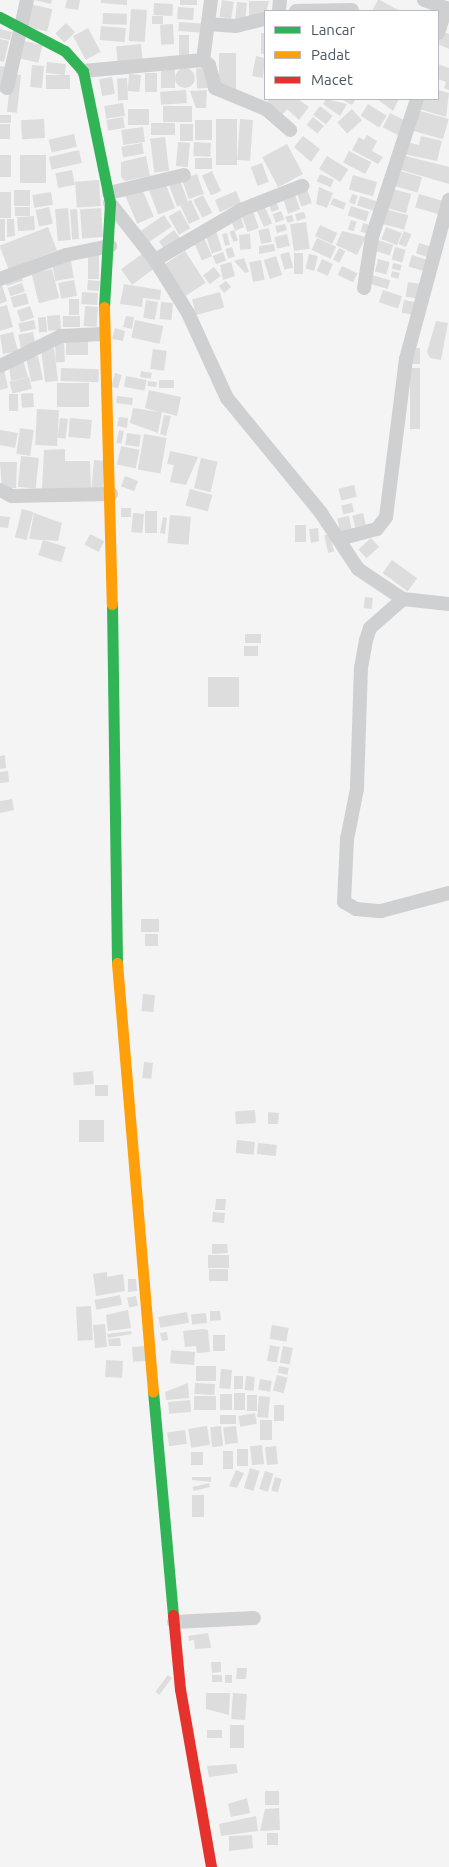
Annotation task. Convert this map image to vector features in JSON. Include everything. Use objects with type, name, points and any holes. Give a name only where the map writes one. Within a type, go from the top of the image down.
[{"type":"main road","points":[[0,17],[65,51],[83,71],[110,198],[110,246],[103,334],[111,494],[113,896],[125,1088],[174,1622],[192,1770],[211,1867]]},
{"type":"street","points":[[7,88],[18,25],[27,0]]},
{"type":"street","points":[[203,60],[211,0]]},
{"type":"street","points":[[424,0],[447,8],[439,30]]},
{"type":"street","points":[[208,24],[236,26],[264,19]]},
{"type":"street","points":[[83,71],[203,60],[209,65],[215,88],[266,109],[290,130]]},
{"type":"street","points":[[364,288],[372,237],[417,100]]},
{"type":"street","points":[[184,176],[110,198],[155,260],[188,313],[227,398],[338,539],[362,573],[403,599],[449,604]]},
{"type":"street","points":[[155,260],[241,210],[302,186]]},
{"type":"street","points":[[338,539],[377,529],[386,517],[406,359],[449,200]]},
{"type":"street","points":[[0,279],[66,255],[110,246]]},
{"type":"street","points":[[0,366],[61,336],[103,334]]},
{"type":"street","points":[[0,490],[12,496],[111,494]]},
{"type":"street","points":[[403,599],[370,628],[366,640],[361,667],[357,790],[347,839],[344,902],[356,909],[380,910],[449,893]]},
{"type":"street","points":[[174,1622],[254,1618]]},
{"type":"building","points":[[34,0],[52,0],[51,4]]},
{"type":"building","points":[[67,0],[80,0],[78,10],[65,8]]},
{"type":"building","points":[[101,0],[127,0],[127,5],[101,3]]},
{"type":"building","points":[[180,0],[197,0],[197,5],[180,5]]},
{"type":"building","points":[[222,0],[234,2],[231,19],[219,17]]},
{"type":"building","points":[[378,0],[380,0],[398,10],[373,10]]},
{"type":"building","points":[[249,1],[269,1],[267,10],[264,10],[264,17],[249,16]]},
{"type":"building","points":[[237,2],[247,3],[245,21],[235,20]]},
{"type":"building","points":[[154,3],[173,4],[172,16],[153,15]]},
{"type":"building","points":[[30,4],[52,9],[47,32],[25,26]]},
{"type":"building","points":[[178,7],[194,8],[193,20],[177,19]]},
{"type":"building","points":[[131,9],[147,10],[145,42],[129,41]]},
{"type":"building","points":[[103,13],[127,14],[127,25],[103,24]]},
{"type":"building","points":[[152,16],[163,16],[163,24],[152,24]]},
{"type":"building","points":[[179,22],[205,24],[204,33],[178,31]]},
{"type":"building","points":[[66,23],[75,32],[65,43],[55,34]]},
{"type":"building","points":[[173,24],[174,44],[161,45],[160,25]]},
{"type":"building","points":[[101,26],[126,28],[125,42],[100,40]]},
{"type":"building","points":[[88,28],[101,52],[86,60],[73,36]]},
{"type":"building","points":[[0,29],[12,32],[10,40],[0,38]]},
{"type":"building","points":[[441,31],[449,34],[449,49],[439,44]]},
{"type":"building","points":[[261,33],[264,33],[264,54],[261,54]]},
{"type":"building","points":[[179,35],[189,35],[189,61],[179,61]]},
{"type":"building","points":[[0,39],[9,41],[4,62],[0,61]]},
{"type":"building","points":[[20,40],[42,45],[38,63],[16,58]]},
{"type":"building","points":[[141,44],[143,63],[118,66],[116,47]]},
{"type":"building","points":[[219,53],[236,53],[236,89],[219,89]]},
{"type":"building","points":[[256,56],[264,58],[263,78],[252,76]]},
{"type":"building","points":[[47,62],[66,64],[65,75],[46,73]]},
{"type":"building","points":[[439,64],[449,68],[449,90],[444,88],[446,82],[439,79]]},
{"type":"building","points":[[32,65],[44,66],[42,88],[30,87]]},
{"type":"building","points":[[0,66],[8,67],[4,93],[0,92]]},
{"type":"building","points":[[185,68],[192,71],[195,78],[192,85],[185,88],[178,85],[175,78],[178,71]]},
{"type":"building","points":[[207,68],[208,88],[197,89],[196,69]]},
{"type":"building","points":[[161,69],[175,69],[175,88],[161,88]]},
{"type":"building","points":[[145,73],[157,73],[157,92],[145,92]]},
{"type":"building","points":[[11,74],[21,75],[17,113],[7,112]]},
{"type":"building","points":[[129,74],[141,75],[139,92],[128,91]]},
{"type":"building","points":[[46,75],[70,75],[70,89],[46,89]]},
{"type":"building","points":[[112,77],[115,94],[102,96],[99,79]]},
{"type":"building","points":[[127,78],[128,100],[118,100],[117,79]]},
{"type":"building","points":[[186,90],[187,103],[161,105],[160,92]]},
{"type":"building","points":[[207,90],[206,108],[196,108],[190,91]]},
{"type":"building","points":[[439,90],[449,93],[446,117],[419,109],[422,100],[439,100]]},
{"type":"building","points":[[268,100],[299,100],[309,107],[299,120],[287,109],[282,115],[267,102]]},
{"type":"building","points":[[325,100],[330,100],[347,104],[340,116],[323,104]]},
{"type":"building","points":[[343,100],[355,100],[352,105]]},
{"type":"building","points":[[378,100],[398,100],[393,111]]},
{"type":"building","points":[[123,103],[125,116],[106,119],[104,106]]},
{"type":"building","points":[[368,104],[387,116],[379,128],[361,116]]},
{"type":"building","points":[[163,106],[192,106],[192,122],[163,122]]},
{"type":"building","points":[[320,106],[333,116],[326,125],[313,115]]},
{"type":"building","points":[[128,109],[149,109],[149,125],[128,125]]},
{"type":"building","points":[[352,109],[362,120],[347,134],[337,122]]},
{"type":"building","points":[[417,110],[449,119],[443,139],[411,130]]},
{"type":"building","points":[[390,113],[406,121],[399,135],[383,127]]},
{"type":"building","points":[[0,115],[11,115],[11,123],[0,123]]},
{"type":"building","points":[[123,117],[125,128],[108,131],[106,120]]},
{"type":"building","points":[[313,117],[324,126],[318,134],[307,125]]},
{"type":"building","points":[[44,119],[45,138],[22,139],[21,120]]},
{"type":"building","points":[[216,119],[237,119],[237,165],[216,165]]},
{"type":"building","points":[[240,119],[253,120],[250,161],[237,160]]},
{"type":"building","points":[[195,120],[212,120],[212,140],[195,140]]},
{"type":"building","points":[[151,123],[175,123],[175,135],[151,135]]},
{"type":"building","points":[[0,124],[10,124],[10,139],[0,139]]},
{"type":"building","points":[[180,124],[193,124],[193,141],[180,141]]},
{"type":"building","points":[[143,127],[145,142],[123,145],[121,130]]},
{"type":"building","points":[[74,134],[77,147],[52,153],[49,140]]},
{"type":"building","points":[[367,135],[377,141],[372,151],[383,157],[378,164],[352,150],[359,137],[364,140]]},
{"type":"building","points":[[303,136],[320,149],[311,162],[294,147]]},
{"type":"building","points":[[421,136],[442,141],[437,161],[403,154],[406,142],[419,145]]},
{"type":"building","points":[[165,137],[169,171],[154,173],[150,139]]},
{"type":"building","points":[[178,142],[190,143],[188,167],[176,166]]},
{"type":"building","points":[[194,142],[211,143],[210,157],[193,156]]},
{"type":"building","points":[[142,143],[144,154],[123,157],[121,147]]},
{"type":"building","points":[[287,144],[303,174],[278,187],[262,157]]},
{"type":"building","points":[[79,150],[82,163],[52,170],[49,157]]},
{"type":"building","points":[[349,151],[371,162],[365,174],[343,163]]},
{"type":"building","points":[[0,155],[11,155],[11,177],[0,177]]},
{"type":"building","points":[[20,155],[46,155],[46,183],[20,183]]},
{"type":"building","points":[[402,155],[449,167],[449,184],[398,169]]},
{"type":"building","points":[[146,156],[150,176],[125,181],[121,177],[121,162]]},
{"type":"building","points":[[327,156],[348,169],[340,182],[319,169]]},
{"type":"building","points":[[195,158],[212,158],[212,169],[195,169]]},
{"type":"building","points":[[262,163],[269,182],[258,186],[251,167]]},
{"type":"building","points":[[72,170],[75,185],[58,188],[55,173]]},
{"type":"building","points":[[397,170],[422,177],[418,193],[393,185]]},
{"type":"building","points":[[212,171],[221,191],[211,196],[202,175]]},
{"type":"building","points":[[197,174],[204,194],[189,199],[182,179]]},
{"type":"building","points":[[320,174],[334,180],[331,187],[317,181]]},
{"type":"building","points":[[353,175],[377,182],[373,196],[349,189]]},
{"type":"building","points":[[179,178],[188,202],[177,207],[168,182]]},
{"type":"building","points":[[99,180],[101,206],[77,208],[75,182]]},
{"type":"building","points":[[165,182],[175,208],[158,215],[148,188]]},
{"type":"building","points":[[306,186],[312,203],[301,207],[296,190]]},
{"type":"building","points":[[319,187],[333,193],[327,208],[316,204]]},
{"type":"building","points":[[389,188],[411,194],[406,213],[384,207]]},
{"type":"building","points":[[142,189],[154,217],[137,224],[125,196]]},
{"type":"building","points":[[14,190],[30,190],[30,206],[14,206]]},
{"type":"building","points":[[236,191],[241,203],[220,212],[215,200]]},
{"type":"building","points":[[0,192],[11,192],[11,218],[0,218]]},
{"type":"building","points":[[51,192],[53,205],[34,208],[32,195]]},
{"type":"building","points":[[352,194],[358,196],[355,204],[349,203]]},
{"type":"building","points":[[419,194],[443,201],[439,214],[415,207]]},
{"type":"building","points":[[203,195],[212,213],[202,218],[193,200]]},
{"type":"building","points":[[295,195],[300,209],[288,214],[283,198]]},
{"type":"building","points":[[360,196],[376,201],[373,211],[357,206]]},
{"type":"building","points":[[275,198],[279,209],[272,212],[267,201]]},
{"type":"building","points":[[333,198],[346,203],[344,210],[330,205]]},
{"type":"building","points":[[191,200],[200,219],[189,224],[180,205]]},
{"type":"building","points":[[264,205],[272,223],[264,227],[256,209]]},
{"type":"building","points":[[351,206],[369,212],[366,221],[348,216]]},
{"type":"building","points":[[15,207],[30,207],[30,216],[15,216]]},
{"type":"building","points":[[49,207],[53,224],[39,227],[35,210]]},
{"type":"building","points":[[68,208],[71,240],[58,241],[55,209]]},
{"type":"building","points":[[101,208],[103,237],[82,238],[80,209]]},
{"type":"building","points":[[70,209],[77,209],[79,239],[72,239]]},
{"type":"building","points":[[385,209],[408,215],[404,230],[381,223]]},
{"type":"building","points":[[180,210],[190,228],[179,235],[169,216]]},
{"type":"building","points":[[253,211],[259,228],[248,232],[242,215]]},
{"type":"building","points":[[281,211],[284,219],[276,223],[273,214]]},
{"type":"building","points":[[304,212],[306,218],[297,221],[295,214]]},
{"type":"building","points":[[240,214],[244,227],[235,231],[230,217]]},
{"type":"building","points":[[164,215],[172,227],[149,242],[141,231]]},
{"type":"building","points":[[292,215],[294,221],[288,223],[285,217]]},
{"type":"building","points":[[34,216],[35,230],[18,231],[17,217]]},
{"type":"building","points":[[0,219],[5,219],[5,241],[0,241]]},
{"type":"building","points":[[7,219],[14,219],[15,236],[7,237]]},
{"type":"building","points":[[351,220],[357,222],[354,231],[348,230]]},
{"type":"building","points":[[306,222],[310,249],[294,251],[290,224]]},
{"type":"building","points":[[363,223],[370,225],[367,234],[361,232]]},
{"type":"building","points":[[285,224],[287,230],[277,233],[275,226]]},
{"type":"building","points":[[320,225],[337,233],[332,244],[315,236]]},
{"type":"building","points":[[48,227],[57,250],[8,269],[0,245]]},
{"type":"building","points":[[386,227],[402,233],[397,245],[381,239]]},
{"type":"building","points":[[269,228],[272,242],[261,244],[258,230]]},
{"type":"building","points":[[174,230],[180,238],[165,249],[159,241]]},
{"type":"building","points":[[234,230],[238,240],[233,242],[229,232]]},
{"type":"building","points":[[216,231],[222,250],[212,253],[206,234]]},
{"type":"building","points":[[342,231],[366,237],[357,255],[336,245]]},
{"type":"building","points":[[404,231],[411,234],[406,247],[399,244]]},
{"type":"building","points":[[227,233],[230,245],[225,246],[222,234]]},
{"type":"building","points":[[250,234],[251,249],[240,250],[239,235]]},
{"type":"building","points":[[287,234],[290,246],[277,249],[274,237]]},
{"type":"building","points":[[203,235],[212,256],[202,260],[193,239]]},
{"type":"building","points":[[317,238],[336,247],[331,259],[312,250]]},
{"type":"building","points":[[378,240],[393,245],[390,255],[375,250]]},
{"type":"building","points":[[419,243],[433,247],[430,258],[416,254]]},
{"type":"building","points":[[274,244],[275,251],[259,254],[259,246]]},
{"type":"building","points":[[232,247],[235,257],[228,259],[225,249]]},
{"type":"building","points":[[395,247],[406,250],[402,262],[392,260]]},
{"type":"building","points":[[339,248],[345,251],[339,263],[333,260]]},
{"type":"building","points":[[185,251],[206,283],[186,296],[165,264]]},
{"type":"building","points":[[223,252],[226,260],[216,264],[213,256]]},
{"type":"building","points":[[289,252],[293,267],[284,270],[280,254]]},
{"type":"building","points":[[88,253],[99,253],[99,279],[88,279]]},
{"type":"building","points":[[294,253],[303,253],[303,274],[294,274]]},
{"type":"building","points":[[142,254],[153,269],[132,285],[121,269]]},
{"type":"building","points":[[309,254],[318,256],[314,271],[306,269]]},
{"type":"building","points":[[412,255],[432,261],[429,273],[408,266]]},
{"type":"building","points":[[276,256],[282,275],[270,279],[264,260]]},
{"type":"building","points":[[244,258],[249,272],[245,273],[234,261]]},
{"type":"building","points":[[322,259],[333,264],[328,276],[317,271]]},
{"type":"building","points":[[378,259],[390,262],[386,275],[375,272]]},
{"type":"building","points":[[261,260],[265,280],[253,282],[249,262]]},
{"type":"building","points":[[71,261],[74,278],[55,281],[52,264]]},
{"type":"building","points":[[231,262],[235,276],[223,280],[220,265]]},
{"type":"building","points":[[393,263],[402,265],[400,271],[392,269]]},
{"type":"building","points":[[342,266],[357,273],[353,282],[338,275]]},
{"type":"building","points":[[214,267],[221,276],[210,284],[203,276]]},
{"type":"building","points":[[52,269],[59,298],[39,303],[32,274]]},
{"type":"building","points":[[392,271],[400,273],[398,279],[391,277]]},
{"type":"building","points":[[21,275],[23,281],[7,286],[5,280]]},
{"type":"building","points":[[372,275],[390,280],[388,289],[370,284]]},
{"type":"building","points":[[0,279],[7,301],[0,304]]},
{"type":"building","points":[[74,280],[77,296],[61,299],[58,283]]},
{"type":"building","points":[[88,280],[100,281],[99,291],[87,290]]},
{"type":"building","points":[[226,281],[231,287],[224,293],[219,286]]},
{"type":"building","points":[[408,282],[421,284],[418,299],[406,297]]},
{"type":"building","points":[[22,283],[25,292],[11,296],[8,288]]},
{"type":"building","points":[[124,284],[161,290],[160,300],[143,298],[142,307],[120,304]]},
{"type":"building","points":[[383,290],[402,296],[398,309],[379,302]]},
{"type":"building","points":[[82,292],[98,293],[97,305],[81,304]]},
{"type":"building","points":[[220,292],[224,307],[196,315],[192,300]]},
{"type":"building","points":[[26,293],[29,304],[13,308],[11,297]]},
{"type":"building","points":[[69,299],[79,299],[79,315],[69,315]]},
{"type":"building","points":[[146,300],[158,302],[155,320],[143,318]]},
{"type":"building","points":[[404,300],[419,303],[416,316],[402,313]]},
{"type":"building","points":[[161,302],[173,303],[171,320],[160,319]]},
{"type":"building","points":[[7,305],[13,327],[0,331],[0,307]]},
{"type":"building","points":[[30,306],[34,317],[21,322],[17,311]]},
{"type":"building","points":[[85,306],[98,307],[97,327],[84,326]]},
{"type":"building","points":[[60,315],[61,330],[48,331],[47,316]]},
{"type":"building","points":[[63,316],[80,316],[80,327],[63,327]]},
{"type":"building","points":[[126,316],[134,317],[132,329],[123,327]]},
{"type":"building","points":[[46,317],[47,332],[39,333],[38,318]]},
{"type":"building","points":[[34,320],[36,329],[20,332],[18,324]]},
{"type":"building","points":[[135,320],[163,326],[160,344],[131,338]]},
{"type":"building","points":[[436,321],[448,323],[441,360],[430,358],[427,352]]},
{"type":"building","points":[[115,328],[125,331],[123,341],[112,339]]},
{"type":"building","points":[[13,332],[18,351],[3,354],[0,335]]},
{"type":"building","points":[[33,332],[36,347],[21,350],[18,335]]},
{"type":"building","points":[[66,338],[88,338],[88,355],[66,355]]},
{"type":"building","points":[[55,339],[64,339],[65,362],[56,362]]},
{"type":"building","points":[[54,348],[58,381],[45,382],[41,350]]},
{"type":"building","points":[[412,348],[420,348],[420,364],[412,364]]},
{"type":"building","points":[[153,349],[167,351],[164,371],[150,369]]},
{"type":"building","points":[[38,356],[43,379],[31,382],[26,358]]},
{"type":"building","points":[[23,360],[28,377],[11,381],[9,365]]},
{"type":"building","points":[[61,368],[99,369],[99,382],[61,381]]},
{"type":"building","points":[[410,368],[420,368],[420,429],[410,429]]},
{"type":"building","points":[[4,369],[8,388],[0,390],[0,370]]},
{"type":"building","points":[[141,371],[152,373],[151,379],[140,377]]},
{"type":"building","points":[[115,373],[122,375],[118,388],[111,386]]},
{"type":"building","points":[[126,376],[147,380],[145,391],[124,387]]},
{"type":"building","points":[[29,377],[32,389],[12,393],[10,382]]},
{"type":"building","points":[[159,380],[174,380],[174,388],[159,388]]},
{"type":"building","points":[[148,381],[157,382],[156,387],[147,386]]},
{"type":"building","points":[[57,383],[89,383],[89,407],[57,407]]},
{"type":"building","points":[[149,390],[181,397],[177,416],[162,412],[158,433],[130,423],[133,408],[159,412],[145,408]]},
{"type":"building","points":[[33,393],[34,407],[22,408],[21,394]]},
{"type":"building","points":[[9,394],[18,394],[18,411],[9,411]]},
{"type":"building","points":[[117,396],[133,398],[132,405],[116,403]]},
{"type":"building","points":[[37,409],[59,410],[57,446],[35,445]]},
{"type":"building","points":[[164,415],[171,416],[166,436],[160,434]]},
{"type":"building","points":[[119,417],[128,418],[127,428],[117,426]]},
{"type":"building","points":[[60,418],[68,419],[66,439],[58,438]]},
{"type":"building","points":[[70,418],[92,420],[90,439],[68,437]]},
{"type":"building","points":[[20,428],[34,430],[30,456],[16,454]]},
{"type":"building","points":[[0,430],[18,433],[15,448],[0,445]]},
{"type":"building","points":[[119,430],[124,431],[121,444],[117,443]]},
{"type":"building","points":[[127,433],[141,435],[139,447],[125,445]]},
{"type":"building","points":[[144,434],[167,438],[160,473],[138,469]]},
{"type":"building","points":[[121,446],[140,450],[136,469],[117,465]]},
{"type":"building","points":[[65,449],[65,461],[90,461],[91,488],[42,489],[44,450]]},
{"type":"building","points":[[170,451],[198,457],[186,485],[170,482],[174,465],[167,464]]},
{"type":"building","points":[[21,456],[39,458],[36,489],[18,487]]},
{"type":"building","points":[[201,458],[218,462],[211,492],[194,488]]},
{"type":"building","points":[[94,460],[105,461],[103,489],[92,488]]},
{"type":"building","points":[[0,462],[17,462],[16,488],[2,488]]},
{"type":"building","points":[[125,476],[138,481],[134,491],[121,486]]},
{"type":"building","points":[[354,485],[357,497],[341,501],[338,489]]},
{"type":"building","points":[[190,489],[212,495],[208,511],[186,505]]},
{"type":"building","points":[[352,503],[354,512],[343,514],[341,505]]},
{"type":"building","points":[[121,508],[131,508],[131,517],[121,517]]},
{"type":"building","points":[[22,509],[34,512],[27,540],[15,537]]},
{"type":"building","points":[[145,511],[157,511],[157,533],[145,533]]},
{"type":"building","points":[[34,513],[62,523],[58,541],[29,539]]},
{"type":"building","points":[[133,513],[144,514],[142,533],[131,532]]},
{"type":"building","points":[[363,513],[366,525],[355,527],[352,516]]},
{"type":"building","points":[[170,515],[191,517],[188,545],[168,543]]},
{"type":"building","points":[[0,516],[10,517],[8,528],[0,527]]},
{"type":"building","points":[[349,516],[352,530],[340,532],[337,518]]},
{"type":"building","points":[[163,517],[167,518],[165,534],[160,533]]},
{"type":"building","points":[[295,525],[306,525],[306,542],[295,542]]},
{"type":"building","points":[[318,528],[319,541],[311,543],[309,529]]},
{"type":"building","points":[[90,534],[104,541],[99,552],[85,545]]},
{"type":"building","points":[[330,534],[334,552],[328,553],[324,535]]},
{"type":"building","points":[[371,538],[379,547],[366,558],[358,549]]},
{"type":"building","points":[[43,540],[66,547],[61,562],[38,555]]},
{"type":"building","points":[[392,560],[417,578],[408,591],[383,573]]},
{"type":"building","points":[[365,597],[373,598],[372,609],[364,608]]},
{"type":"building","points":[[245,634],[261,634],[261,643],[245,643]]},
{"type":"building","points":[[244,646],[258,646],[258,656],[244,656]]},
{"type":"building","points":[[208,677],[239,677],[239,707],[208,707]]},
{"type":"building","points":[[5,755],[6,768],[0,769],[0,756]]},
{"type":"building","points":[[8,771],[9,782],[0,783],[0,772]]},
{"type":"building","points":[[12,799],[14,810],[0,813],[0,801]]},
{"type":"building","points":[[141,919],[159,919],[159,932],[141,932]]},
{"type":"building","points":[[145,934],[158,934],[158,946],[145,946]]},
{"type":"building","points":[[143,994],[155,995],[153,1012],[142,1011]]},
{"type":"building","points":[[144,1062],[153,1063],[151,1079],[142,1078]]},
{"type":"building","points":[[93,1071],[94,1084],[74,1085],[73,1072]]},
{"type":"building","points":[[95,1085],[108,1085],[108,1096],[95,1096]]},
{"type":"building","points":[[255,1110],[256,1123],[236,1124],[235,1111]]},
{"type":"building","points":[[268,1112],[279,1113],[278,1124],[268,1124]]},
{"type":"building","points":[[79,1120],[104,1120],[104,1142],[79,1142]]},
{"type":"building","points":[[237,1140],[255,1142],[254,1155],[236,1153]]},
{"type":"building","points":[[258,1143],[277,1145],[276,1156],[257,1154]]},
{"type":"building","points":[[216,1199],[226,1199],[225,1210],[215,1210]]},
{"type":"building","points":[[213,1212],[225,1213],[224,1223],[212,1222]]},
{"type":"building","points":[[212,1244],[227,1244],[228,1253],[212,1254]]},
{"type":"building","points":[[208,1255],[229,1255],[229,1268],[208,1268]]},
{"type":"building","points":[[209,1269],[228,1269],[228,1281],[209,1281]]},
{"type":"building","points":[[107,1272],[107,1277],[123,1274],[125,1291],[96,1296],[93,1274]]},
{"type":"building","points":[[128,1279],[136,1279],[137,1291],[128,1292]]},
{"type":"building","points":[[120,1295],[122,1305],[96,1310],[94,1300]]},
{"type":"building","points":[[136,1296],[138,1306],[129,1308],[127,1298]]},
{"type":"building","points":[[91,1306],[93,1340],[78,1341],[76,1307]]},
{"type":"building","points":[[128,1310],[131,1328],[108,1331],[106,1315]]},
{"type":"building","points":[[210,1311],[220,1311],[221,1320],[210,1321]]},
{"type":"building","points":[[187,1312],[189,1323],[160,1328],[158,1317]]},
{"type":"building","points":[[206,1313],[207,1323],[192,1325],[191,1315]]},
{"type":"building","points":[[105,1324],[107,1347],[95,1348],[93,1325]]},
{"type":"building","points":[[272,1325],[289,1328],[286,1342],[270,1339]]},
{"type":"building","points":[[208,1330],[210,1352],[197,1353],[196,1346],[185,1347],[183,1331]]},
{"type":"building","points":[[131,1331],[132,1334],[108,1338],[107,1334]]},
{"type":"building","points":[[167,1332],[168,1340],[162,1341],[160,1333]]},
{"type":"building","points":[[213,1335],[225,1335],[225,1351],[213,1351]]},
{"type":"building","points":[[120,1338],[121,1346],[109,1346],[108,1339]]},
{"type":"building","points":[[270,1345],[280,1347],[277,1363],[267,1361]]},
{"type":"building","points":[[145,1346],[146,1361],[133,1362],[132,1347]]},
{"type":"building","points":[[283,1346],[293,1348],[290,1365],[280,1363]]},
{"type":"building","points":[[171,1350],[195,1352],[194,1365],[170,1363]]},
{"type":"building","points":[[106,1360],[123,1361],[122,1378],[105,1377]]},
{"type":"building","points":[[196,1366],[216,1366],[216,1381],[196,1381]]},
{"type":"building","points":[[279,1366],[289,1368],[287,1375],[278,1373]]},
{"type":"building","points":[[221,1369],[232,1370],[230,1389],[219,1388]]},
{"type":"building","points":[[277,1375],[288,1378],[283,1393],[273,1390]]},
{"type":"building","points":[[234,1376],[243,1376],[243,1389],[234,1389]]},
{"type":"building","points":[[246,1376],[255,1377],[253,1391],[245,1390]]},
{"type":"building","points":[[260,1379],[272,1381],[270,1392],[258,1390]]},
{"type":"building","points":[[188,1383],[189,1398],[166,1400],[165,1392]]},
{"type":"building","points":[[195,1383],[215,1384],[214,1395],[194,1394]]},
{"type":"building","points":[[234,1393],[245,1393],[245,1410],[234,1410]]},
{"type":"building","points":[[220,1394],[232,1394],[232,1410],[220,1410]]},
{"type":"building","points":[[247,1395],[257,1395],[257,1411],[247,1411]]},
{"type":"building","points":[[194,1396],[216,1396],[216,1410],[194,1410]]},
{"type":"building","points":[[259,1396],[270,1397],[268,1418],[257,1417]]},
{"type":"building","points":[[190,1400],[191,1412],[169,1414],[168,1402]]},
{"type":"building","points":[[274,1405],[284,1405],[284,1421],[274,1421]]},
{"type":"building","points":[[255,1413],[257,1424],[240,1427],[238,1416]]},
{"type":"building","points":[[220,1415],[236,1415],[236,1424],[220,1424]]},
{"type":"building","points":[[260,1420],[272,1420],[272,1440],[260,1440]]},
{"type":"building","points":[[207,1426],[210,1445],[191,1448],[188,1429]]},
{"type":"building","points":[[221,1426],[223,1446],[212,1447],[210,1427]]},
{"type":"building","points":[[236,1426],[238,1443],[225,1444],[223,1428]]},
{"type":"building","points":[[185,1430],[187,1444],[169,1446],[167,1433]]},
{"type":"building","points":[[262,1445],[264,1464],[252,1465],[250,1446]]},
{"type":"building","points":[[276,1446],[278,1464],[267,1465],[265,1447]]},
{"type":"building","points":[[237,1449],[248,1449],[248,1466],[237,1466]]},
{"type":"building","points":[[223,1451],[233,1451],[233,1469],[223,1469]]},
{"type":"building","points":[[191,1452],[203,1452],[203,1465],[191,1465]]},
{"type":"building","points":[[250,1468],[260,1471],[253,1491],[244,1488]]},
{"type":"building","points":[[236,1470],[244,1473],[237,1488],[229,1486]]},
{"type":"building","points":[[265,1471],[274,1474],[268,1492],[259,1489]]},
{"type":"building","points":[[192,1477],[211,1477],[211,1482],[192,1480]]},
{"type":"building","points":[[275,1477],[282,1479],[278,1492],[271,1490]]},
{"type":"building","points":[[209,1483],[210,1487],[193,1491],[193,1487]]},
{"type":"building","points":[[192,1495],[204,1495],[204,1517],[192,1517]]},
{"type":"building","points":[[208,1633],[211,1648],[195,1649],[194,1640],[189,1641],[188,1636]]},
{"type":"building","points":[[211,1662],[221,1662],[221,1672],[212,1673]]},
{"type":"building","points":[[237,1668],[247,1668],[246,1679],[236,1679]]},
{"type":"building","points":[[168,1675],[172,1678],[159,1695],[155,1692]]},
{"type":"building","points":[[212,1675],[222,1675],[222,1682],[212,1682]]},
{"type":"building","points":[[225,1675],[232,1675],[232,1683],[225,1683]]},
{"type":"building","points":[[206,1693],[230,1693],[229,1715],[206,1709]]},
{"type":"building","points":[[233,1693],[247,1694],[245,1720],[231,1719]]},
{"type":"building","points":[[230,1725],[244,1725],[244,1748],[230,1748]]},
{"type":"building","points":[[207,1730],[222,1730],[222,1738],[207,1738]]},
{"type":"building","points":[[236,1764],[238,1773],[209,1777],[207,1766]]},
{"type":"building","points":[[265,1791],[279,1791],[279,1805],[265,1805]]},
{"type":"building","points":[[247,1798],[250,1813],[231,1817],[228,1804]]},
{"type":"building","points":[[279,1808],[280,1830],[260,1831],[265,1809]]},
{"type":"building","points":[[256,1816],[258,1831],[221,1836],[219,1824]]},
{"type":"building","points":[[267,1833],[278,1833],[278,1845],[267,1845]]},
{"type":"building","points":[[252,1835],[253,1848],[229,1851],[229,1836]]},
{"type":"traffic: fast","points":[[0,17],[65,51],[83,71],[110,203],[104,307]]},
{"type":"traffic: fast","points":[[112,604],[117,963]]},
{"type":"traffic: fast","points":[[153,1391],[173,1615]]},
{"type":"traffic: slow","points":[[104,307],[112,604]]},
{"type":"traffic: slow","points":[[117,963],[153,1391]]},
{"type":"traffic: jam","points":[[173,1615],[180,1689],[211,1867]]}]
